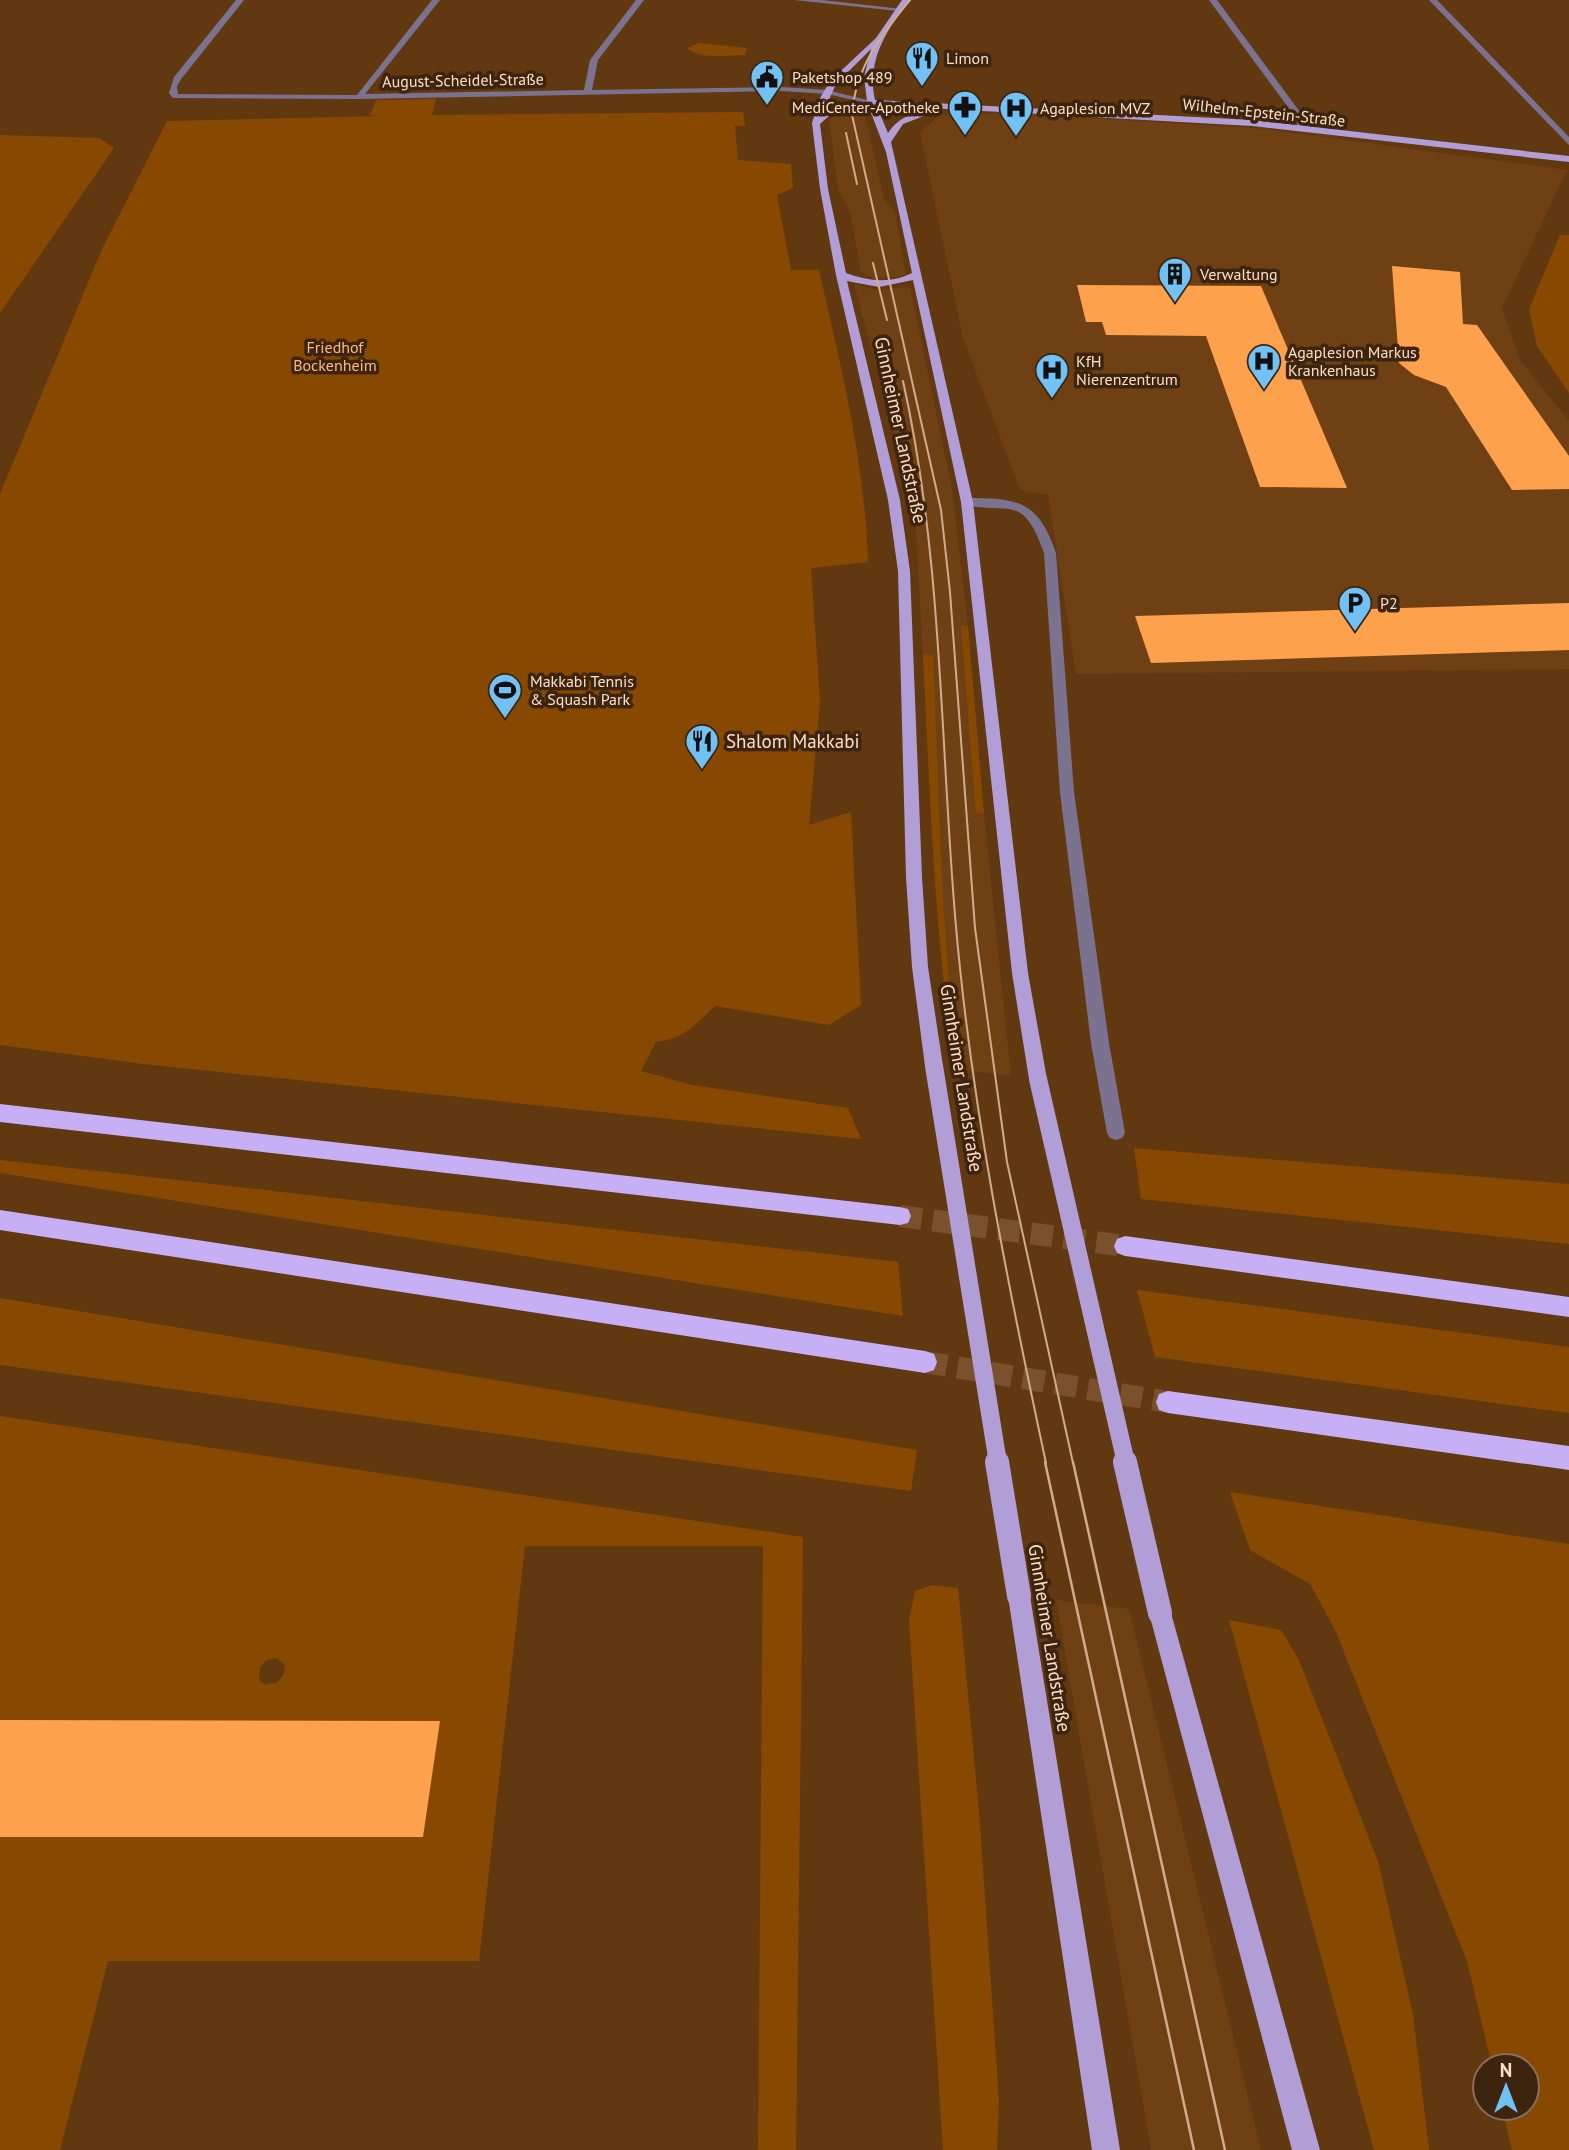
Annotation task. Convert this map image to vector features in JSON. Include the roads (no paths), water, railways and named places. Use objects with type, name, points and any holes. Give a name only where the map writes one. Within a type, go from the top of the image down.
[{"type":"highway","points":[[0,1114],[900,1216]]},
{"type":"highway","points":[[0,1220],[925,1362]]},
{"type":"highway","points":[[1125,1246],[1569,1307]]},
{"type":"highway","points":[[1168,1402],[1569,1458]]},
{"type":"main road","name":"Ginnheimer Landstraße","points":[[906,0],[881,35],[827,92],[816,123],[824,190],[841,275],[894,499],[904,570],[914,877],[920,967],[1106,2150]]},
{"type":"main road","name":"Ginnheimer Landstraße","points":[[881,35],[867,74],[871,102],[888,141],[967,502],[1018,959],[1038,1079],[1160,1613],[1306,2150]]},
{"type":"main road","name":"Wilhelm-Epstein-Straße","points":[[816,123],[827,113],[871,102],[961,106],[1161,116],[1301,128],[1569,159]]},
{"type":"main road","points":[[888,141],[893,127],[901,120],[961,106]]},
{"type":"main road","points":[[841,275],[877,284],[901,282],[916,275]]},
{"type":"street","name":"August-Scheidel-Straße","points":[[240,0],[178,76],[173,93],[194,98],[359,97],[764,89],[827,92],[871,102]]},
{"type":"street","points":[[359,97],[436,0]]},
{"type":"street","points":[[588,92],[594,60],[640,0]]},
{"type":"street","points":[[798,0],[898,9]]},
{"type":"street","points":[[1213,0],[1300,118],[1301,128]]},
{"type":"street","points":[[1433,0],[1569,142]]},
{"type":"street","points":[[967,502],[1017,505],[1036,518],[1044,533],[1052,569],[1067,792],[1100,1043],[1116,1133]]},
{"type":"tunnel","points":[[900,1216],[1125,1246]]},
{"type":"tunnel","points":[[925,1362],[1168,1402]]},
{"type":"tram line","points":[[910,0],[871,53],[858,82],[852,115],[941,510],[950,592],[975,928],[1007,1162],[1073,1463]]},
{"type":"tram line","points":[[846,133],[857,184]]},
{"type":"tram line","points":[[873,263],[887,320]]},
{"type":"tram line","points":[[903,381],[916,448],[933,584],[956,927],[971,1062],[1005,1263],[1046,1463]]},
{"type":"tram line","points":[[1045,1462],[1194,2150]]},
{"type":"tram line","points":[[1073,1462],[1225,2150]]},
{"type":"place","name":"Limon","points":[[922,88]]},
{"type":"place","name":"Paketshop 489","points":[[767,107]]},
{"type":"place","name":"MediCenter-Apotheke","points":[[965,137]]},
{"type":"place","name":"Agaplesion MVZ","points":[[1016,138]]},
{"type":"place","name":"Verwaltung","points":[[1175,304]]},
{"type":"place","name":"Agaplesion Markus Krankenhaus","points":[[1264,391]]},
{"type":"place","name":"KfH Nierenzentrum","points":[[1052,400]]},
{"type":"place","name":"P2","points":[[1355,633]]},
{"type":"place","name":"Makkabi Tennis & Squash Park","points":[[505,720]]},
{"type":"place","name":"Shalom Makkabi","points":[[702,771]]},
{"type":"park label","name":"Friedhof Bockenheim","points":[[335,356]]}]
